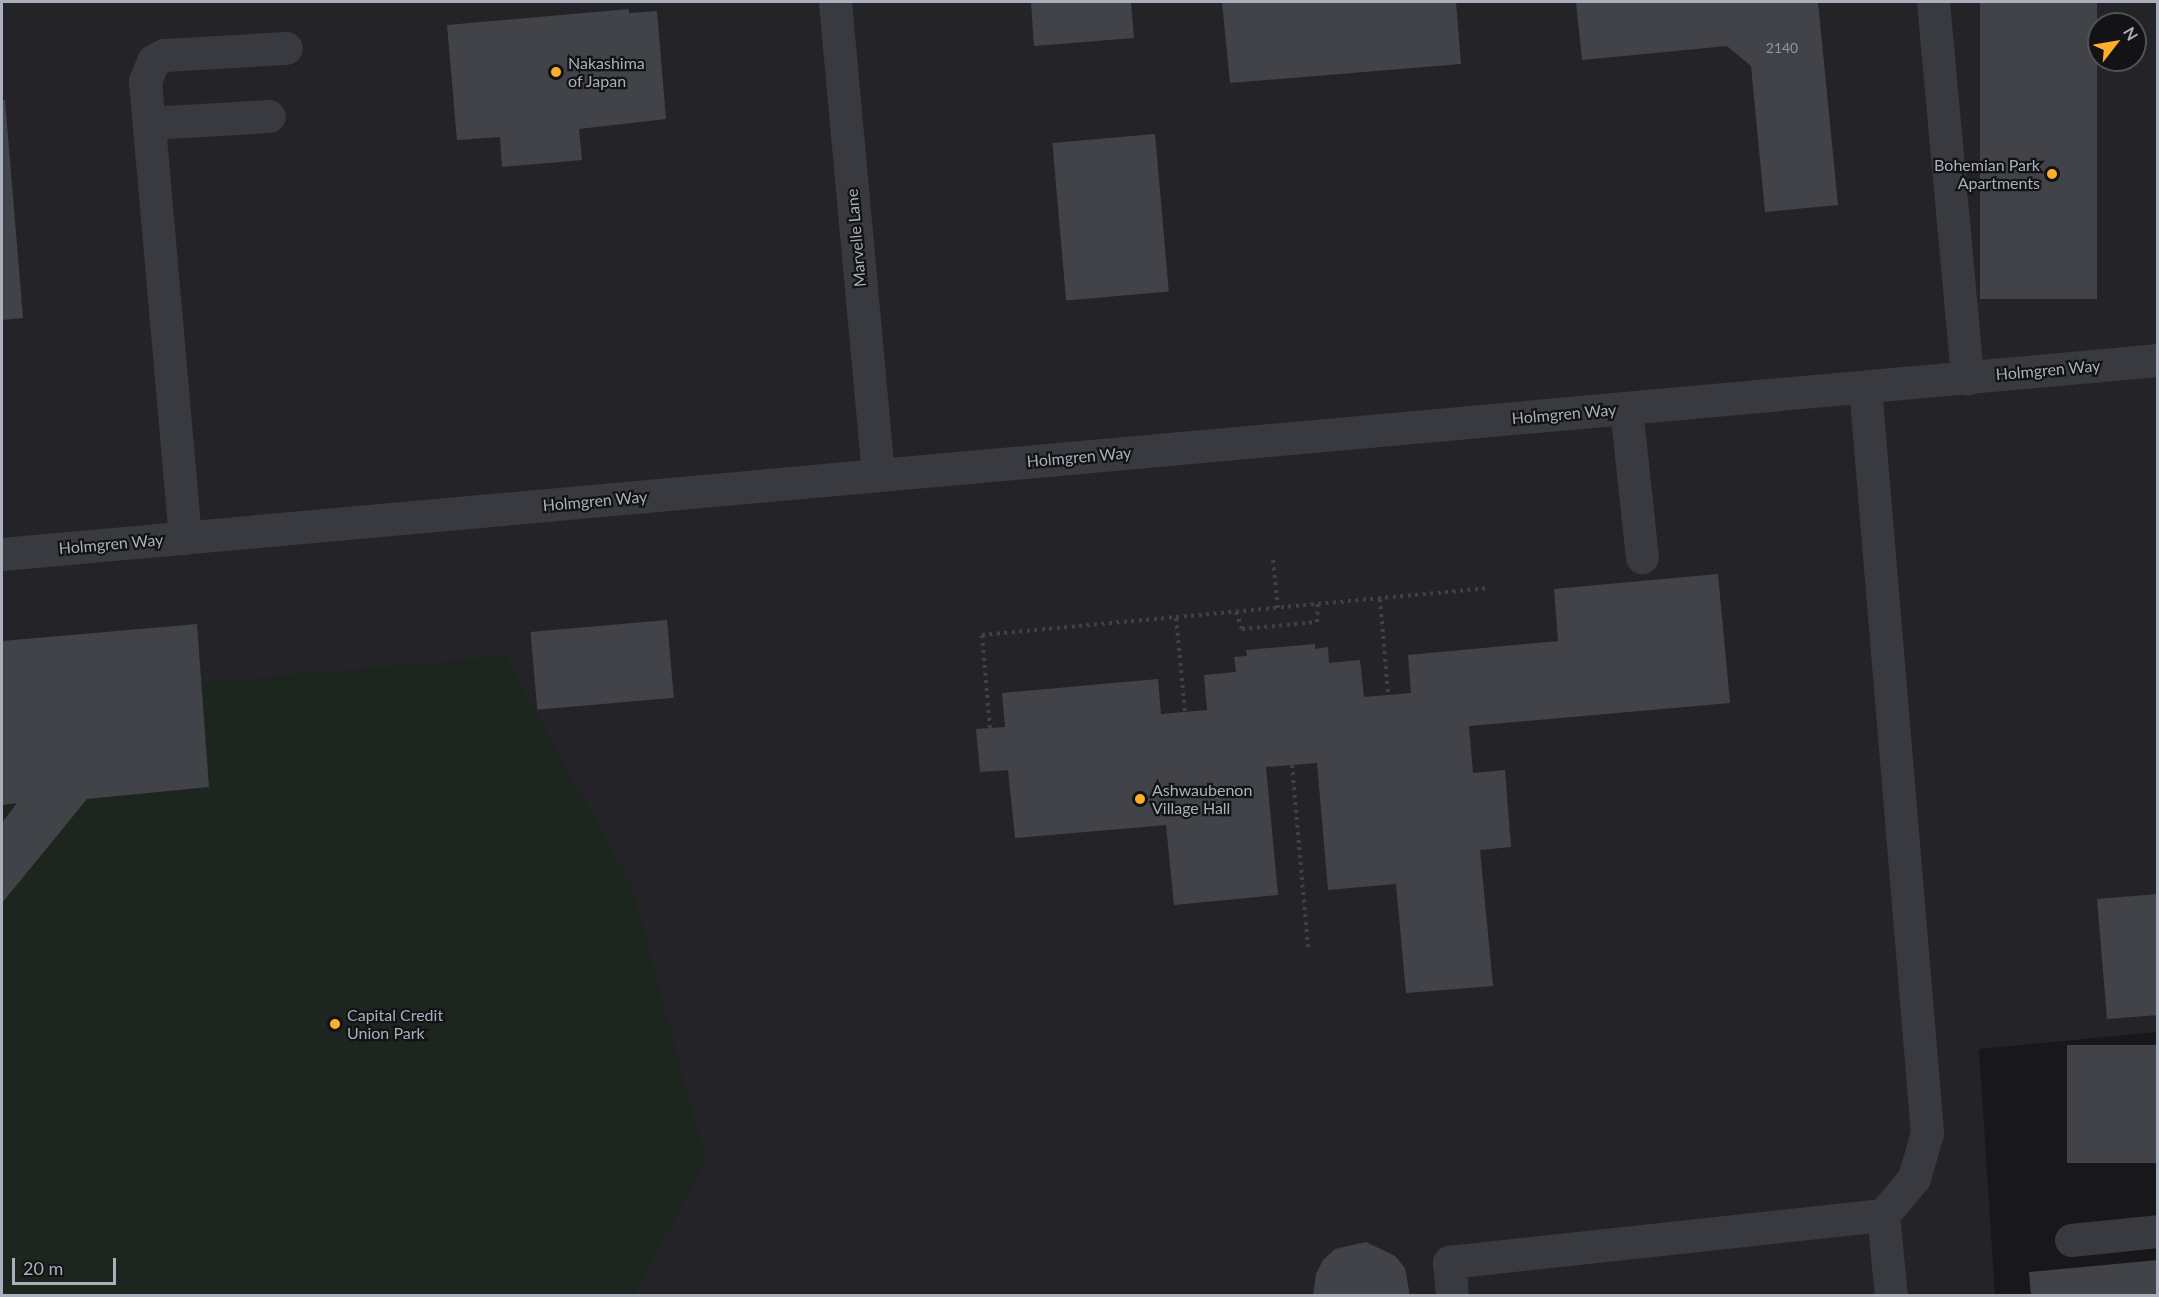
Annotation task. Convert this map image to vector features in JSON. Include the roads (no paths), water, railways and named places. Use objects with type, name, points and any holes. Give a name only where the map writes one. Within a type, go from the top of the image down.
[{"type":"street","name":"Marvelle Lane","points":[[835,2],[878,475]]},
{"type":"street","points":[[1933,2],[1967,378]]},
{"type":"street","points":[[185,538],[145,81],[153,62],[164,55],[286,48]]},
{"type":"street","points":[[149,123],[269,116]]},
{"type":"street","name":"Holmgren Way","points":[[2,554],[2157,360]]},
{"type":"street","points":[[1452,1296],[1449,1262],[1883,1215],[1914,1178],[1927,1133],[1865,387]]},
{"type":"street","points":[[1626,408],[1642,557]]},
{"type":"street","points":[[1883,1215],[1891,1296]]},
{"type":"street","points":[[2071,1240],[2157,1231]]},
{"type":"place","name":"Nakashima of Japan","points":[[556,72]]},
{"type":"place","name":"Bohemian Park Apartments","points":[[2052,174]]},
{"type":"place","name":"Ashwaubenon Village Hall","points":[[1140,799]]},
{"type":"place","name":"Capital Credit Union Park","points":[[335,1024]]}]
